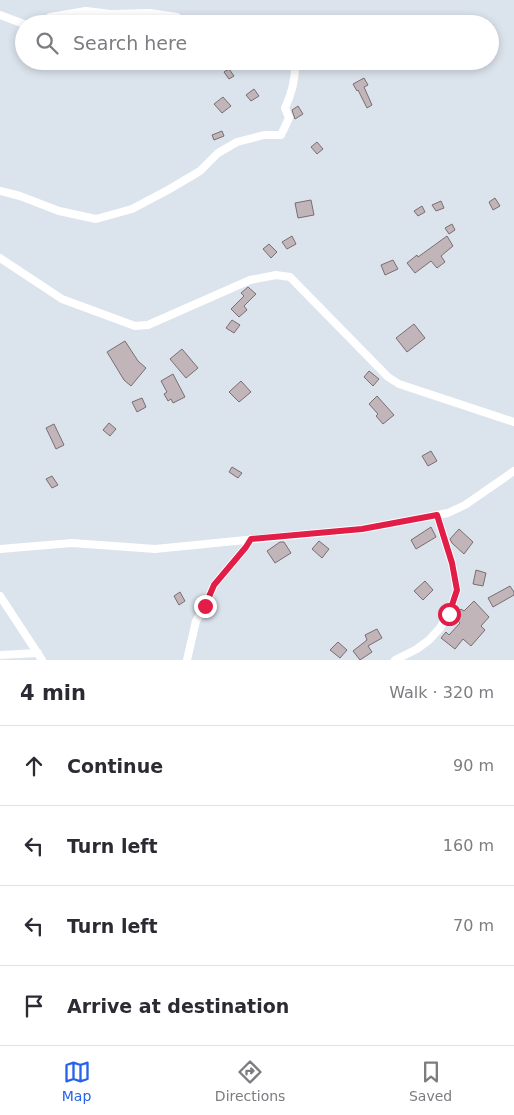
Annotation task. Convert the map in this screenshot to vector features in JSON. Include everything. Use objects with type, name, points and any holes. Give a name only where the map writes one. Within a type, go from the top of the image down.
[{"type":"street","points":[[62,15],[86,11],[111,14],[150,13],[164,15]]},
{"type":"street","points":[[0,15],[15,21]]},
{"type":"street","points":[[0,191],[20,196],[59,211],[96,219],[132,209],[200,171],[218,153],[237,142],[264,135],[281,134],[289,118],[285,108],[291,95],[295,70]]},
{"type":"street","points":[[0,258],[62,299],[135,326],[148,325],[250,280],[276,275],[290,277],[388,377],[399,384],[514,422]]},
{"type":"street","points":[[0,549],[72,543],[156,549],[362,529],[448,513],[465,505],[514,471]]},
{"type":"street","points":[[395,660],[417,649],[440,628],[449,614],[457,590],[452,563],[437,515]]},
{"type":"street","points":[[187,660],[196,621],[214,585],[251,539]]},
{"type":"street","points":[[0,596],[40,657]]},
{"type":"street","points":[[0,655],[40,657]]},
{"type":"building","points":[[230,70],[234,76],[229,79],[224,72]]},
{"type":"building","points":[[364,78],[368,85],[364,87],[372,105],[367,108],[353,84]]},
{"type":"building","points":[[254,89],[259,96],[251,101],[246,95]]},
{"type":"building","points":[[223,97],[231,106],[222,113],[214,104]]},
{"type":"building","points":[[298,106],[303,114],[295,119],[292,110]]},
{"type":"building","points":[[222,131],[224,136],[214,140],[212,135]]},
{"type":"building","points":[[317,142],[323,149],[317,154],[311,147]]},
{"type":"building","points":[[495,198],[500,206],[493,210],[489,202]]},
{"type":"building","points":[[311,200],[314,215],[298,218],[295,203]]},
{"type":"building","points":[[441,201],[444,208],[436,211],[432,205]]},
{"type":"building","points":[[422,206],[425,212],[418,216],[414,211]]},
{"type":"building","points":[[452,224],[455,230],[449,234],[445,228]]},
{"type":"building","points":[[292,236],[296,244],[287,249],[282,242]]},
{"type":"building","points":[[447,236],[453,246],[441,256],[445,262],[437,268],[431,261],[415,273],[407,263]]},
{"type":"building","points":[[269,244],[277,252],[271,258],[263,249]]},
{"type":"building","points":[[393,260],[398,269],[385,275],[381,265]]},
{"type":"building","points":[[248,287],[256,294],[244,306],[247,310],[239,317],[231,309],[244,296],[241,293]]},
{"type":"building","points":[[232,320],[240,325],[234,333],[226,328]]},
{"type":"building","points":[[414,324],[425,338],[407,352],[396,338]]},
{"type":"building","points":[[125,341],[138,361],[146,368],[131,386],[124,380],[107,352]]},
{"type":"building","points":[[182,349],[198,368],[186,378],[170,359]]},
{"type":"building","points":[[369,371],[379,379],[373,386],[364,377]]},
{"type":"building","points":[[173,374],[185,397],[173,403],[171,399],[168,401],[164,394],[167,392],[161,381]]},
{"type":"building","points":[[241,381],[251,392],[239,402],[229,392]]},
{"type":"building","points":[[377,396],[394,415],[383,424],[376,416],[378,414],[369,404]]},
{"type":"building","points":[[142,398],[146,407],[137,412],[132,402]]},
{"type":"building","points":[[109,423],[116,429],[110,436],[103,430]]},
{"type":"building","points":[[54,424],[64,445],[56,449],[46,428]]},
{"type":"building","points":[[431,451],[437,461],[428,466],[422,456]]},
{"type":"building","points":[[232,467],[242,473],[238,478],[229,472]]},
{"type":"building","points":[[52,476],[58,485],[52,488],[46,479]]},
{"type":"building","points":[[431,527],[436,537],[416,549],[411,540]]},
{"type":"building","points":[[459,529],[473,542],[464,554],[450,539]]},
{"type":"building","points":[[319,541],[329,549],[322,558],[312,549]]},
{"type":"building","points":[[280,542],[284,542],[291,553],[275,563],[267,551]]},
{"type":"building","points":[[476,570],[486,573],[483,586],[473,584]]},
{"type":"building","points":[[425,581],[433,590],[423,600],[414,591]]},
{"type":"building","points":[[510,586],[514,595],[493,607],[488,598]]},
{"type":"building","points":[[180,592],[185,601],[179,605],[174,596]]},
{"type":"building","points":[[474,601],[489,617],[481,626],[485,630],[471,646],[463,639],[455,649],[441,638],[446,632],[449,635],[460,623],[454,616],[461,609],[464,611]]},
{"type":"building","points":[[377,629],[382,638],[368,646],[372,652],[360,660],[353,651],[367,640],[365,635]]},
{"type":"building","points":[[338,642],[347,650],[340,658],[330,650]]},
{"type":"route","points":[[205,606],[214,585],[251,539],[362,529],[437,515],[452,563],[457,590],[449,614]]}]
